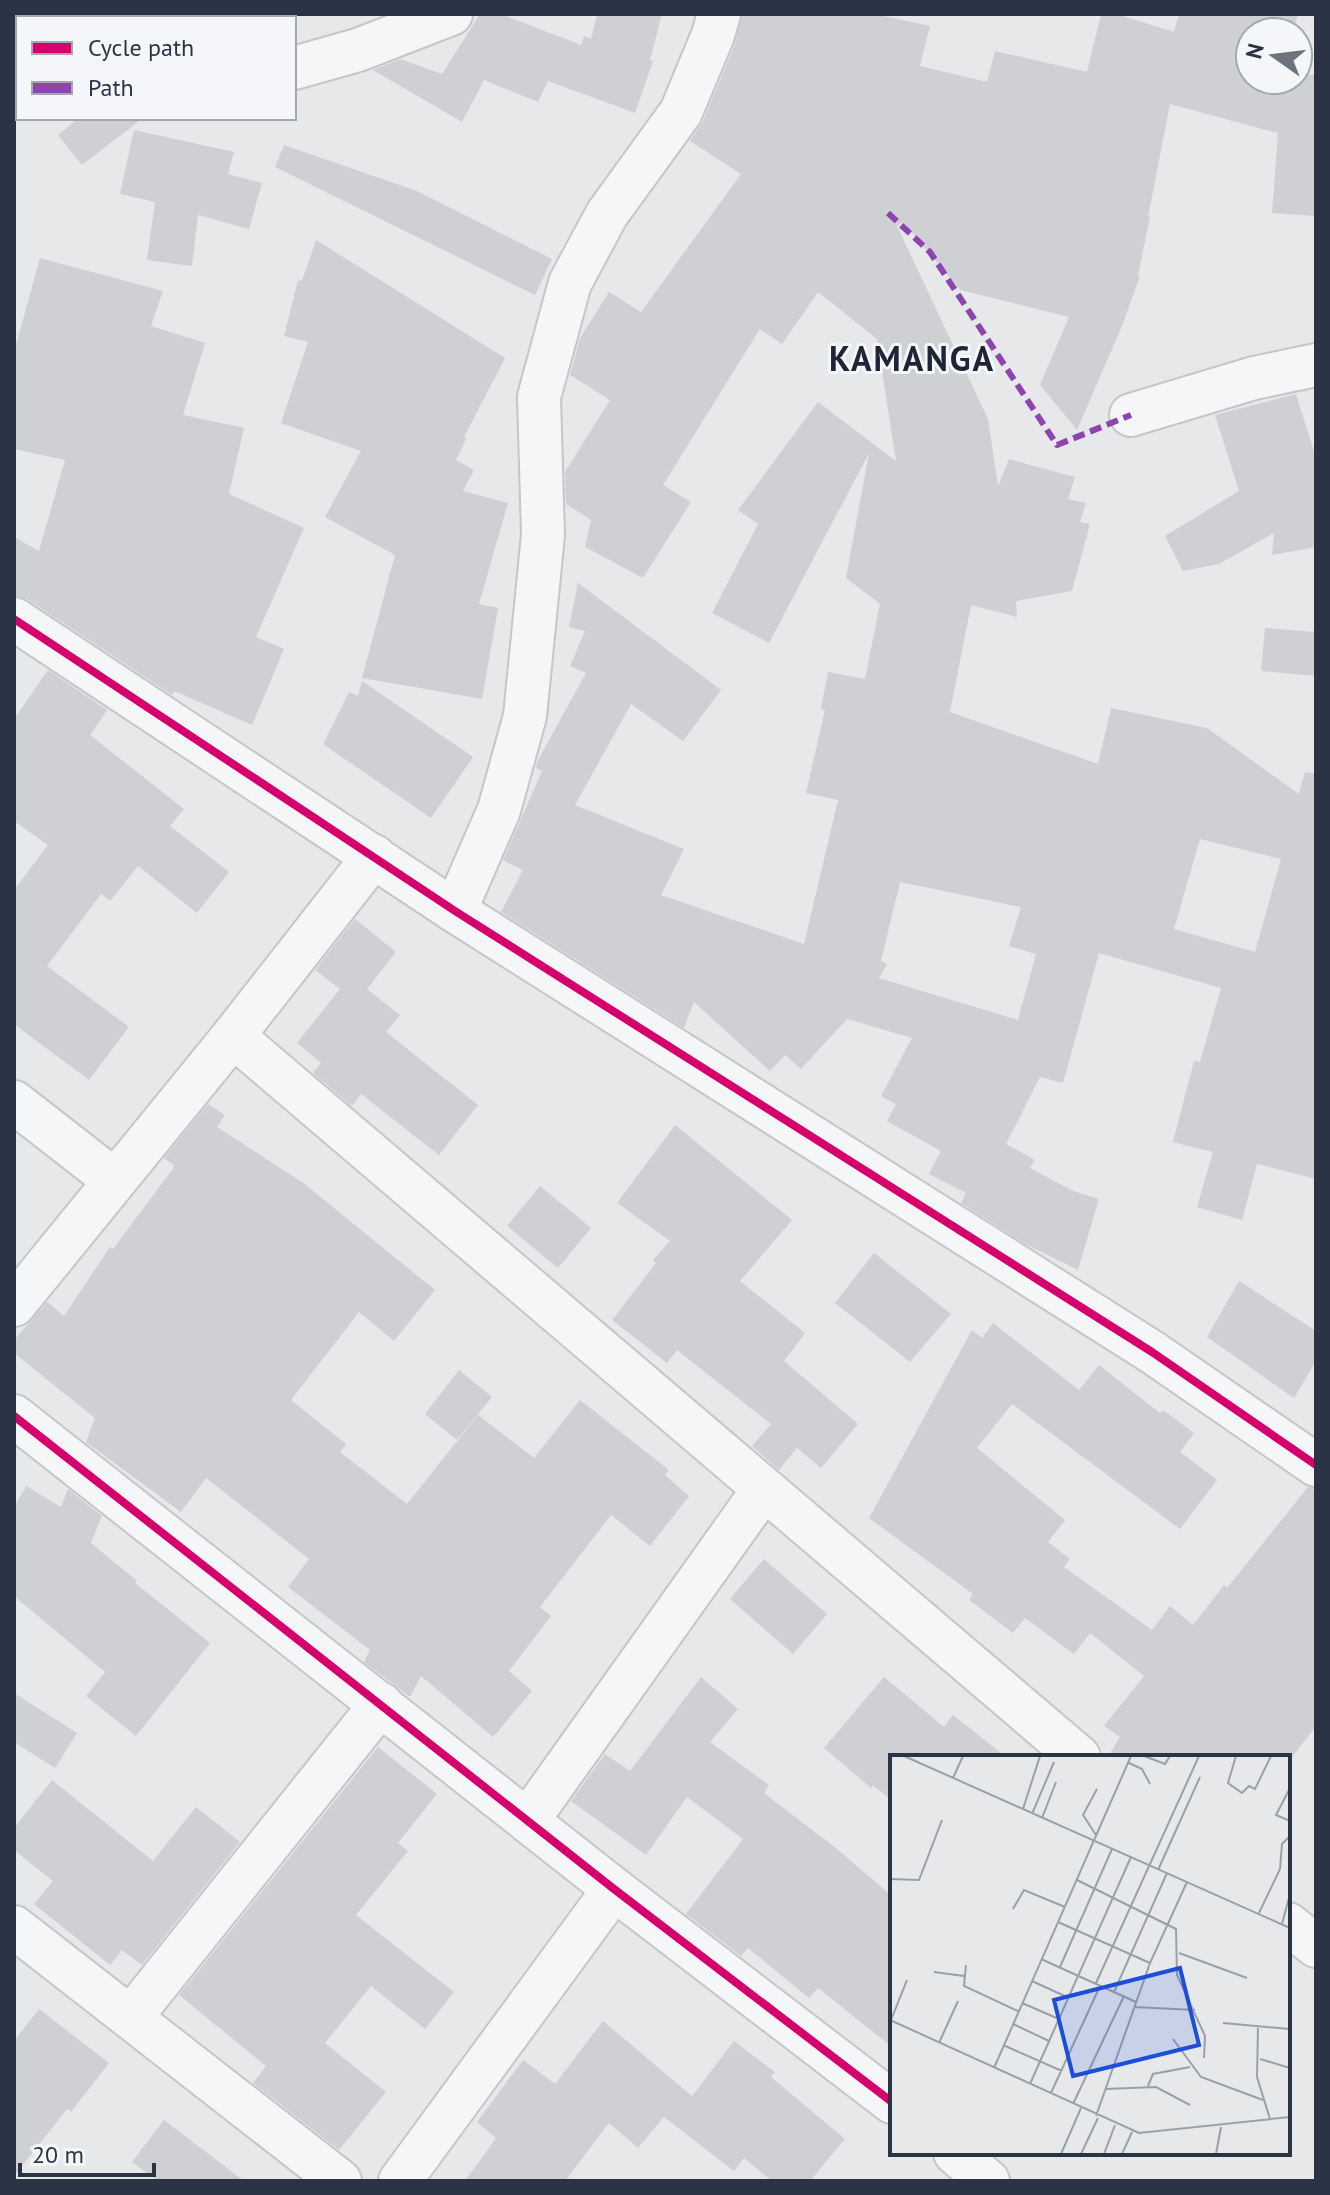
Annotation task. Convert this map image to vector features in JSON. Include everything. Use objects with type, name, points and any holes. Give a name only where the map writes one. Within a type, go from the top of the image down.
[{"type":"street","points":[[296,67],[358,50],[451,14]]},
{"type":"street","points":[[455,911],[499,810],[525,716],[543,535],[539,397],[570,283],[607,214],[681,112],[719,14]]},
{"type":"street","points":[[1131,415],[1254,378],[1316,365]]},
{"type":"street","points":[[14,619],[455,911],[1152,1352],[1316,1465]]},
{"type":"street","points":[[14,1305],[233,1036],[374,856]]},
{"type":"street","points":[[233,1036],[1077,1755]]},
{"type":"street","points":[[14,1102],[114,1180]]},
{"type":"street","points":[[14,1416],[614,1889],[890,2100]]},
{"type":"street","points":[[528,1820],[763,1490]]},
{"type":"street","points":[[131,2017],[381,1704]]},
{"type":"street","points":[[400,2181],[614,1889]]},
{"type":"street","points":[[1290,1926],[1316,1946]]},
{"type":"street","points":[[19,1941],[131,2017],[340,2181]]},
{"type":"street","points":[[957,2155],[988,2181]]},
{"type":"building","points":[[480,14],[501,14],[581,45],[584,36],[591,39],[597,14],[662,14],[650,60],[653,61],[635,113],[548,81],[538,102],[484,80],[462,122],[373,70],[400,59],[442,74]]},
{"type":"building","points":[[742,14],[874,14],[930,26],[920,66],[987,82],[995,51],[1087,72],[1101,14],[1116,14],[1174,32],[1179,14],[1298,14],[1234,16],[1234,96],[1314,96],[1316,74],[1316,216],[1272,213],[1278,133],[1170,104],[1140,276],[1077,430],[1040,385],[1069,317],[960,290],[903,222],[897,226],[988,419],[998,486],[1009,459],[1075,477],[1068,499],[1086,503],[1080,522],[1090,524],[1072,591],[1016,601],[1017,617],[971,605],[950,712],[1098,764],[1111,708],[1207,728],[1299,794],[1305,772],[1316,774],[1316,1179],[1257,1164],[1242,1220],[1197,1207],[1213,1152],[1173,1142],[1194,1061],[1200,1062],[1221,988],[1099,953],[1063,1083],[1040,1077],[1006,1144],[1035,1160],[1030,1168],[1073,1191],[1099,1199],[1078,1270],[1025,1244],[961,1203],[966,1193],[929,1174],[941,1151],[887,1121],[896,1104],[881,1096],[912,1038],[847,1019],[801,1069],[785,1055],[770,1071],[694,1002],[684,1028],[501,912],[523,870],[503,860],[542,771],[536,768],[538,760],[586,673],[570,666],[585,631],[569,627],[578,583],[721,690],[683,741],[631,704],[575,805],[684,849],[661,895],[804,944],[838,800],[806,793],[825,710],[821,709],[828,672],[865,679],[880,604],[846,578],[869,453],[769,643],[712,613],[758,524],[738,510],[818,402],[896,461],[877,339],[818,292],[782,344],[760,329],[663,485],[691,502],[643,578],[585,547],[591,520],[566,504],[565,472],[610,400],[570,375],[580,338],[609,292],[641,312],[741,174],[690,141],[703,121],[735,44]],"holes":[[[1200,839],[1281,859],[1255,952],[1174,929]],[[900,882],[1021,907],[1009,946],[1036,954],[1018,1020],[879,978],[887,964],[881,961]]]},
{"type":"building","points":[[77,120],[140,120],[82,165],[58,135]]},
{"type":"building","points":[[134,130],[234,152],[228,174],[262,183],[249,229],[198,215],[192,266],[147,260],[155,202],[120,194]]},
{"type":"building","points":[[284,145],[417,191],[552,259],[535,295],[275,167]]},
{"type":"building","points":[[316,240],[505,358],[464,437],[466,439],[456,460],[474,470],[463,491],[508,503],[479,604],[498,608],[482,699],[362,678],[395,555],[325,517],[361,451],[281,423],[308,342],[284,336],[298,280],[302,281]]},
{"type":"building","points":[[40,258],[163,291],[151,326],[205,343],[183,415],[244,428],[229,494],[304,528],[256,637],[284,649],[252,725],[174,691],[172,695],[27,599],[14,595],[14,537],[39,551],[65,460],[14,449],[14,352]]},
{"type":"building","points":[[1296,394],[1316,458],[1316,547],[1272,555],[1274,533],[1219,564],[1183,571],[1165,536],[1239,491],[1215,415]]},
{"type":"building","points":[[1265,628],[1316,632],[1316,676],[1261,671]]},
{"type":"building","points":[[48,670],[107,710],[90,735],[184,809],[170,826],[229,872],[197,913],[138,866],[110,901],[101,894],[47,966],[129,1027],[89,1080],[14,1024],[14,890],[48,845],[14,821],[14,719]]},
{"type":"building","points":[[362,681],[473,757],[431,818],[323,744],[349,692],[358,696]]},
{"type":"building","points":[[355,919],[396,952],[367,989],[400,1015],[386,1032],[478,1105],[439,1155],[361,1094],[352,1106],[313,1073],[321,1063],[297,1043],[340,989],[315,970]]},
{"type":"building","points":[[208,1104],[225,1115],[217,1127],[302,1182],[435,1290],[394,1341],[359,1312],[291,1400],[346,1444],[340,1452],[407,1504],[478,1415],[534,1458],[580,1400],[669,1470],[665,1475],[689,1496],[650,1546],[611,1515],[540,1607],[551,1616],[509,1671],[532,1691],[493,1737],[421,1676],[410,1697],[364,1662],[370,1650],[288,1587],[309,1559],[206,1478],[181,1512],[86,1442],[95,1418],[14,1353],[14,1340],[47,1302],[64,1316],[110,1247],[113,1249],[175,1166],[164,1158]]},
{"type":"building","points":[[675,1125],[792,1220],[740,1281],[805,1333],[784,1361],[858,1424],[821,1468],[797,1448],[779,1470],[752,1446],[771,1424],[677,1350],[667,1363],[612,1320],[656,1263],[653,1260],[670,1241],[617,1203]]},
{"type":"building","points":[[540,1186],[591,1228],[558,1268],[507,1226]]},
{"type":"building","points":[[874,1253],[951,1314],[910,1362],[835,1303]]},
{"type":"building","points":[[1239,1281],[1316,1331],[1316,1361],[1294,1398],[1207,1337]]},
{"type":"building","points":[[993,1323],[1079,1390],[1099,1365],[1160,1413],[1163,1410],[1194,1433],[1180,1452],[1217,1480],[1180,1529],[1012,1404],[977,1448],[1065,1520],[1048,1542],[1070,1559],[1064,1567],[1152,1630],[1170,1606],[1193,1625],[1224,1585],[1227,1588],[1308,1487],[1316,1489],[1316,1726],[1292,1757],[1109,1755],[1120,1737],[1104,1726],[1144,1676],[1090,1633],[1074,1654],[1025,1618],[1013,1633],[969,1600],[973,1594],[869,1518],[972,1330],[982,1338]]},
{"type":"building","points":[[459,1370],[492,1397],[457,1440],[425,1414]]},
{"type":"building","points":[[26,1486],[61,1507],[68,1489],[102,1516],[91,1543],[210,1643],[136,1736],[86,1696],[105,1672],[14,1596],[14,1508]]},
{"type":"building","points":[[764,1559],[827,1614],[793,1654],[730,1599]]},
{"type":"building","points":[[701,1677],[738,1709],[710,1742],[769,1785],[764,1793],[890,1894],[890,2045],[818,1988],[809,1998],[748,1948],[741,1956],[686,1914],[743,1839],[687,1797],[646,1855],[571,1801],[605,1754],[630,1771]]},
{"type":"building","points":[[884,1677],[944,1727],[953,1715],[1003,1755],[890,1755],[890,1799],[873,1785],[871,1788],[824,1748]]},
{"type":"building","points":[[14,1693],[77,1733],[55,1768],[14,1742]]},
{"type":"building","points":[[378,1747],[437,1794],[398,1843],[408,1851],[356,1915],[454,1992],[425,2029],[371,1986],[325,2043],[386,2092],[339,2150],[253,2083],[266,2066],[179,1995]]},
{"type":"building","points":[[52,1780],[153,1861],[196,1807],[240,1842],[142,1965],[122,1950],[110,1965],[34,1904],[53,1881],[14,1850],[14,1828]]},
{"type":"building","points":[[39,2009],[109,2063],[71,2112],[67,2109],[14,2176],[14,2041]]},
{"type":"building","points":[[603,2021],[692,2096],[734,2041],[775,2072],[771,2077],[845,2139],[810,2181],[772,2181],[744,2158],[734,2171],[664,2117],[638,2148],[609,2123],[565,2181],[465,2181],[496,2138],[477,2122],[523,2060],[555,2084]]},
{"type":"building","points":[[164,2120],[244,2181],[158,2181],[132,2162]]},
{"type":"marked path","points":[[888,213],[930,252],[1057,445],[1131,415]]},
{"type":"cycle path","points":[[14,619],[455,911],[1152,1352],[1316,1465]]},
{"type":"cycle path","points":[[14,1416],[614,1889],[890,2100]]},
{"type":"district","name":"KAMANGA","points":[[912,359]]}]
